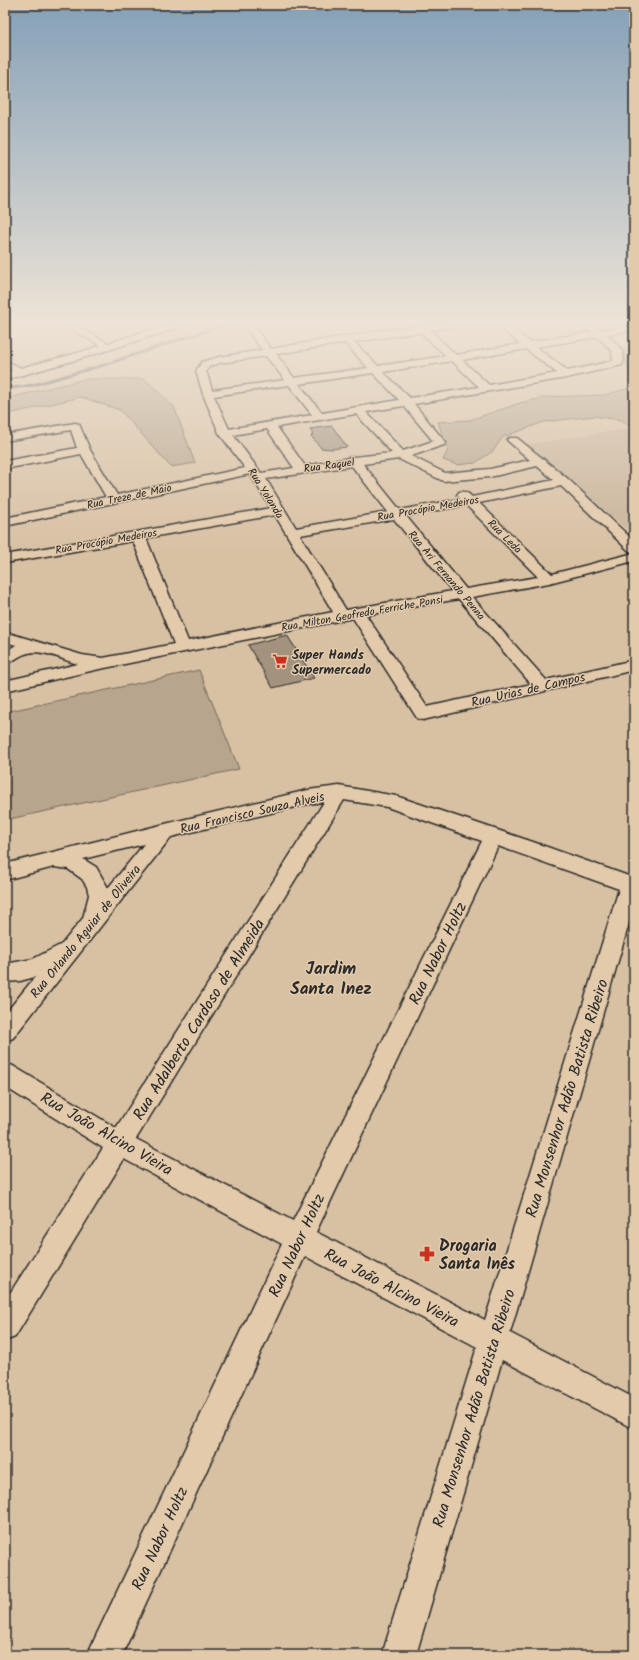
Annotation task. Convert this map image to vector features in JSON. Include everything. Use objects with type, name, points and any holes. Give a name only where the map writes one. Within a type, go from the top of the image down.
[{"type":"street","name":"Rua Yolanda","points":[[210,397],[225,433],[255,473],[291,533],[423,714]]},
{"type":"street","points":[[303,397],[319,418]]},
{"type":"street","points":[[402,397],[407,402]]},
{"type":"street","points":[[225,433],[433,397]]},
{"type":"street","name":"Rua Raquel","points":[[255,473],[301,469],[401,455],[440,443],[407,402]]},
{"type":"street","name":"Rua Leda","points":[[359,411],[401,455],[443,477],[470,501],[549,579]]},
{"type":"street","points":[[270,425],[301,469]]},
{"type":"street","points":[[5,438],[75,426],[84,450],[114,500]]},
{"type":"street","points":[[513,440],[564,482],[632,542]]},
{"type":"street","points":[[5,465],[84,450]]},
{"type":"street","name":"Rua Ari Fernando Penna","points":[[354,461],[462,594],[542,686]]},
{"type":"street","points":[[443,477],[490,473],[539,462]]},
{"type":"street","name":"Rua Treze de Maio","points":[[5,522],[255,473]]},
{"type":"street","name":"Rua Procópio Medeiros","points":[[291,533],[470,501],[564,482]]},
{"type":"street","name":"Rua Procópio Medeiros","points":[[5,559],[278,511]]},
{"type":"street","points":[[138,536],[183,647]]},
{"type":"street","name":"Rua Milton Geofredo Ferriche Ponsi","points":[[5,686],[74,664],[97,665],[349,614],[549,579],[634,557]]},
{"type":"street","points":[[43,648],[30,647],[21,649],[6,658],[5,638],[43,648],[74,664]]},
{"type":"street","name":"Rua Urias de Campos","points":[[423,714],[634,665]]},
{"type":"street","points":[[5,678],[24,681]]},
{"type":"street","name":"Rua Francisco Souza Alveis","points":[[5,872],[165,831],[308,798],[339,793],[388,801],[526,847],[632,886]]},
{"type":"street","name":"Rua Adalberto Cardoso de Almeida","points":[[5,1327],[339,793]]},
{"type":"street","name":"Rua Orlando Aguiar de Oliveira","points":[[5,1031],[165,831]]},
{"type":"street","name":"Rua Nabor Holtz","points":[[104,1655],[299,1238],[493,837]]},
{"type":"street","points":[[54,860],[72,862],[89,873],[97,885],[99,895],[91,923]]},
{"type":"street","name":"Rua Monsenhor Adão Batista Ribeiro","points":[[398,1655],[632,886]]},
{"type":"street","points":[[5,973],[16,973],[54,960],[72,947]]},
{"type":"street","name":"Rua João Alcino Vieira","points":[[5,1074],[120,1144],[634,1414]]},
{"type":"shaded area","points":[[11,397],[79,397],[5,415],[5,399]]},
{"type":"shaded area","points":[[82,397],[164,397],[174,407],[195,463],[171,467],[120,410]]},
{"type":"shaded area","points":[[546,397],[634,397],[634,429],[621,420],[594,416],[544,422],[503,437],[493,451],[475,463],[457,465],[443,460],[448,450],[438,422],[470,420],[520,403]]},
{"type":"shaded area","points":[[623,429],[634,435],[634,532],[632,533],[526,445]]},
{"type":"shaded area","points":[[199,670],[239,769],[5,820],[5,712]]},
{"type":"building","points":[[332,426],[347,447],[331,449],[321,448],[311,436],[313,435],[310,429]]},
{"type":"building","name":"Super Hands Supermercado","points":[[287,635],[314,678],[273,688],[248,645]]},
{"type":"place","name":"Super Hands Supermercado","points":[[280,661]]},
{"type":"place","name":"Drogaria Santa Inês","points":[[427,1254]]},
{"type":"district","name":"Jardim Santa Inez","points":[[331,978]]}]
